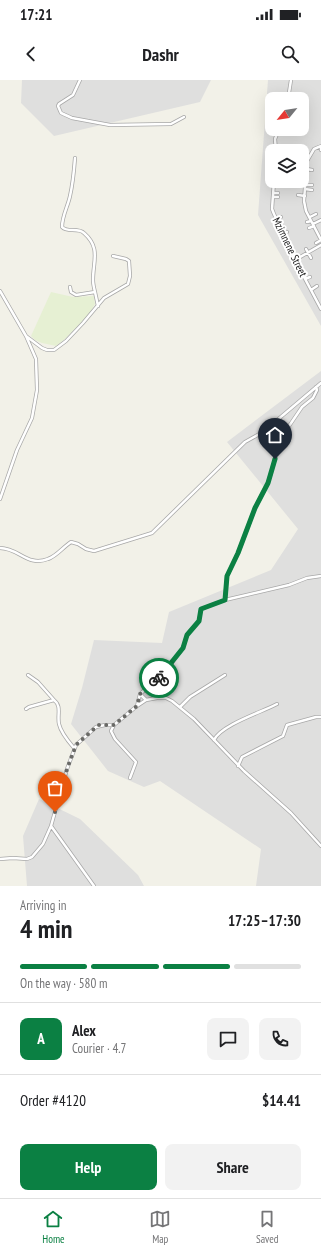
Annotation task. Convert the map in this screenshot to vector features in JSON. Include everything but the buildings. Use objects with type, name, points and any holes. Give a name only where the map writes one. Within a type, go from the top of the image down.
[{"type":"street","points":[[80,80],[78,88],[73,95],[58,106],[61,113],[72,118],[110,125],[171,124],[181,120],[184,117]]},
{"type":"street","points":[[289,92],[291,80]]},
{"type":"street","points":[[309,157],[314,149],[321,146],[321,150]]},
{"type":"street","points":[[75,158],[70,198],[64,215],[62,227],[65,230],[79,230],[84,233],[94,247],[96,255],[93,280],[98,306]]},
{"type":"street","name":"Mzimnene Street","points":[[273,188],[272,209],[276,216],[276,220],[321,309]]},
{"type":"street","points":[[305,188],[305,206],[321,240],[316,243]]},
{"type":"street","points":[[307,188],[312,190]]},
{"type":"street","points":[[273,193],[278,195],[273,197]]},
{"type":"street","points":[[298,195],[305,196]]},
{"type":"street","points":[[310,217],[316,214]]},
{"type":"street","points":[[276,220],[281,217]]},
{"type":"street","points":[[309,228],[321,220]]},
{"type":"street","points":[[306,222],[311,221]]},
{"type":"street","points":[[283,234],[287,232]]},
{"type":"street","points":[[295,260],[321,245]]},
{"type":"street","points":[[306,249],[311,258]]},
{"type":"street","points":[[26,336],[42,348],[54,350],[72,335],[108,294],[126,286],[130,281],[130,265],[128,260],[113,256]]},
{"type":"street","points":[[305,280],[310,277]]},
{"type":"street","points":[[311,290],[317,286]]},
{"type":"street","points":[[70,288],[71,292],[76,295],[95,292]]},
{"type":"street","points":[[0,291],[26,336],[36,359],[37,390],[32,418],[17,450],[0,500]]},
{"type":"street","points":[[0,548],[11,549],[32,561],[40,561],[49,559],[71,542],[94,551],[152,533],[246,442],[262,432],[321,383]]},
{"type":"street","points":[[225,600],[227,576],[238,553],[255,508],[268,483],[275,459],[286,432],[302,407],[313,398],[317,390],[316,386]]},
{"type":"street","points":[[137,706],[140,694],[161,676],[183,648],[187,635],[199,621],[201,609],[225,600],[289,585],[307,578],[321,576]]},
{"type":"street","points":[[28,675],[38,682],[58,704],[59,724],[74,749]]},
{"type":"street","points":[[180,707],[190,697],[225,675]]},
{"type":"street","points":[[140,694],[146,700]]},
{"type":"street","points":[[130,778],[136,762],[112,736],[114,725],[146,700],[166,698],[194,719],[238,766],[291,813],[321,846]]},
{"type":"street","points":[[26,709],[54,700]]},
{"type":"street","points":[[214,740],[217,735],[233,724],[277,704]]},
{"type":"street","points":[[238,766],[242,757],[283,736],[287,725],[321,717]]},
{"type":"street","points":[[0,859],[27,859],[32,857],[43,844],[51,826],[74,749],[80,741],[99,725],[114,725]]},
{"type":"street","points":[[51,826],[94,886]]},
{"type":"shaded area","points":[[22,80],[211,80],[200,102],[54,136],[21,103]]},
{"type":"shaded area","points":[[268,80],[321,80],[321,326],[258,215],[265,120],[265,136],[309,136],[309,92],[267,92]]},
{"type":"shaded area","points":[[321,371],[321,886],[256,886],[261,849],[160,781],[144,787],[108,771],[71,724],[94,640],[162,643],[169,612],[271,570],[298,529],[227,442]]},
{"type":"shaded area","points":[[39,799],[80,819],[138,875],[144,886],[27,886],[23,836]]},
{"type":"green space","points":[[51,292],[73,297],[94,296],[95,304],[88,316],[56,346],[42,343],[35,340],[31,336]]},
{"type":"way so far","points":[[55,812],[67,769],[76,745],[99,725],[114,725],[137,706],[140,694],[159,678]]},
{"type":"route","points":[[159,678],[185,645],[187,635],[199,621],[201,609],[225,600],[227,576],[238,553],[255,508],[268,483],[275,459]]}]
